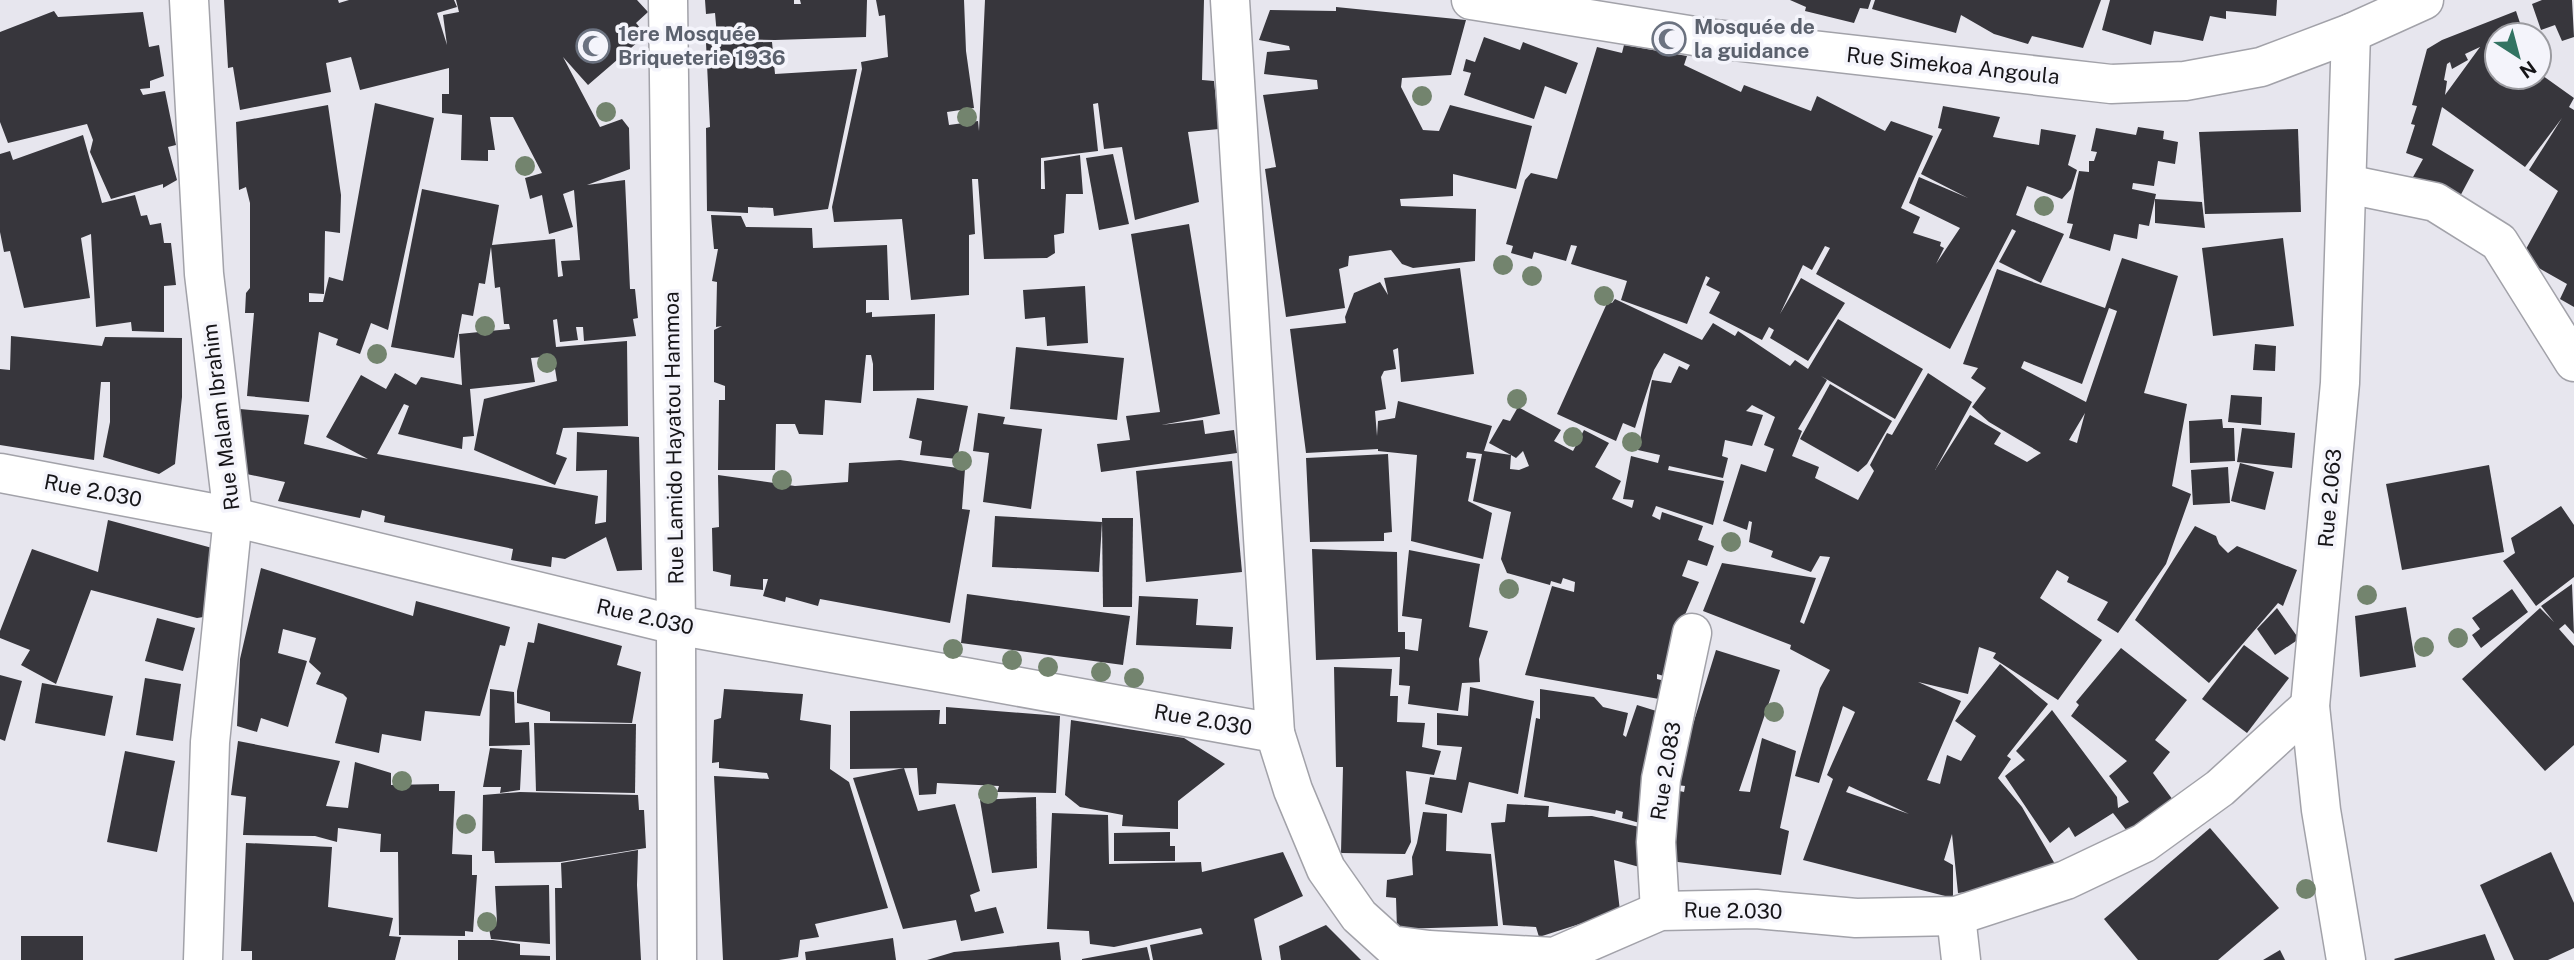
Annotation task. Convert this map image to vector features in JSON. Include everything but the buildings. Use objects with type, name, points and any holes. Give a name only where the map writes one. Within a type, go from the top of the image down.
[{"type":"street","name":"Rue Malam Ibrahim","points":[[189,0],[204,274],[233,517],[210,742],[203,960]]},
{"type":"street","name":"Rue Lamido Hayatou Hammoa","points":[[668,0],[676,625],[677,960]]},
{"type":"street","points":[[1230,0],[1275,733]]},
{"type":"street","name":"Rue Simekoa Angoula","points":[[1471,0],[1707,38],[2111,84],[2185,81],[2261,67],[2351,33],[2424,0]]},
{"type":"street","name":"Rue 2.063","points":[[2346,960],[2321,810],[2310,706],[2340,383],[2351,33]]},
{"type":"street","points":[[2347,184],[2435,202],[2499,242],[2574,362]]},
{"type":"street","name":"Rue 2.030","points":[[0,473],[233,517],[676,625],[1275,733],[1293,790],[1325,869],[1359,916],[1391,945],[1429,950],[1555,958],[1660,911],[1756,909],[1856,918],[1956,916],[2066,880],[2144,843],[2220,788],[2310,706]]},
{"type":"street","name":"Rue 2.083","points":[[1660,911],[1656,842],[1661,779],[1692,633]]},
{"type":"street","points":[[1956,916],[1961,960]]},
{"type":"place","name":"Mosquée de la guidance","points":[[1669,39]]},
{"type":"place","name":"1ere Mosquée Briqueterie 1936","points":[[593,46]]}]
